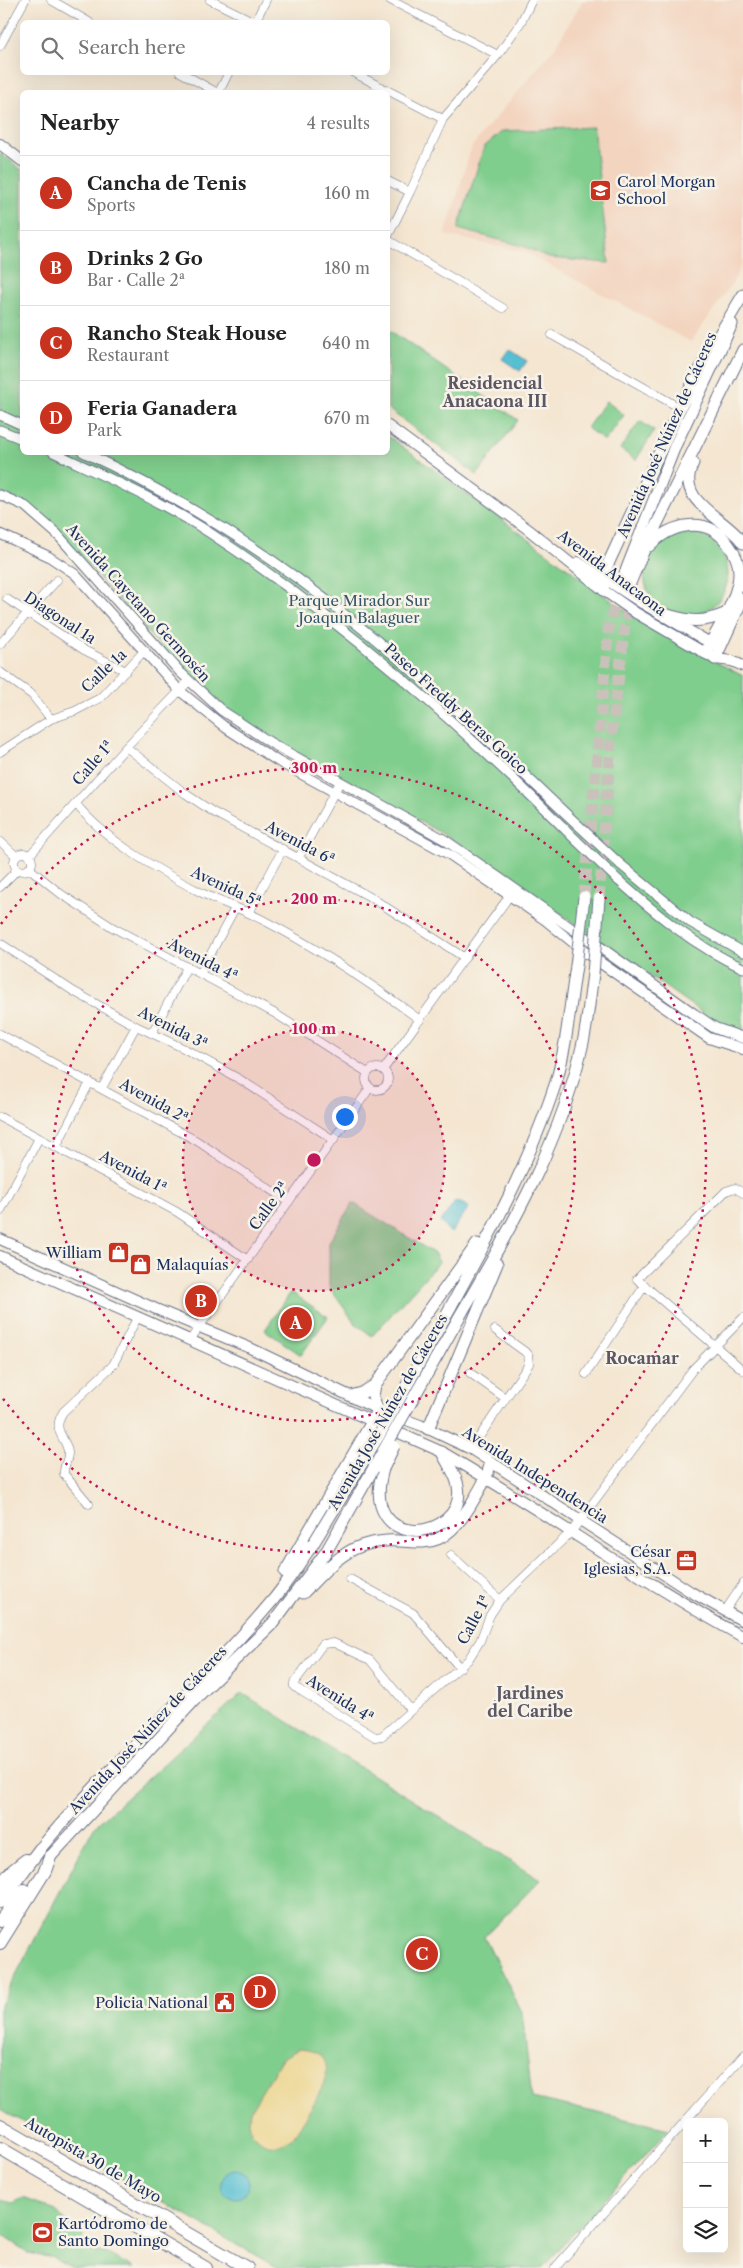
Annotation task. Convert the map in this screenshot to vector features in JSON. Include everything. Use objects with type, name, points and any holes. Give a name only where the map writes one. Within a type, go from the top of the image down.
[{"type":"highway","points":[[0,1885],[12,1871],[45,1853]]},
{"type":"highway","points":[[0,1902],[45,1853]]},
{"type":"highway","points":[[0,1922],[45,1853]]},
{"type":"highway","points":[[0,1943],[45,1871],[45,1853]]},
{"type":"highway","points":[[0,2117],[24,2138]]},
{"type":"highway","name":"Autopista 30 de Mayo","points":[[0,2125],[247,2268]]},
{"type":"highway","points":[[0,2148],[206,2268]]},
{"type":"main road","points":[[0,144],[20,159]]},
{"type":"main road","points":[[615,586],[602,578],[680,408],[712,345],[743,295]]},
{"type":"main road","name":"Avenida José Núñez de Cáceres","points":[[615,586],[675,446],[743,302]]},
{"type":"main road","name":"Avenida José Núñez de Cáceres","points":[[615,586],[643,552],[743,350]]},
{"type":"main road","points":[[714,408],[705,438],[691,466],[690,484],[699,505],[723,521],[743,543]]},
{"type":"main road","name":"Avenida Anacaona","points":[[390,427],[529,530],[602,578]]},
{"type":"main road","points":[[643,552],[656,539],[676,528],[698,525],[713,530],[726,541],[736,556],[739,573],[713,651]]},
{"type":"main road","name":"Avenida Anacaona","points":[[529,530],[660,613],[713,651]]},
{"type":"main road","name":"Avenida Anacaona","points":[[615,586],[636,613],[743,666]]},
{"type":"main road","points":[[713,651],[743,598]]},
{"type":"main road","points":[[660,613],[699,622],[727,613]]},
{"type":"main road","name":"Avenida José Núñez de Cáceres","points":[[45,1853],[78,1803],[172,1708],[273,1600],[313,1544],[378,1437],[508,1202],[531,1148],[556,1081],[576,966],[584,897]]},
{"type":"main road","name":"Avenida José Núñez de Cáceres","points":[[45,1853],[200,1694],[273,1623],[326,1552],[432,1368],[518,1213],[545,1156],[562,1110],[584,1038],[593,974],[600,899]]},
{"type":"main road","points":[[586,938],[715,1028],[743,1038]]},
{"type":"main road","points":[[585,952],[709,1038],[743,1049]]},
{"type":"main road","points":[[351,1396],[362,1393],[375,1385],[508,1202]]},
{"type":"main road","points":[[428,1429],[518,1213]]},
{"type":"main road","name":"Avenida Independencia","points":[[0,1239],[285,1364],[377,1409],[428,1429],[471,1449],[667,1576],[743,1621]]},
{"type":"main road","name":"Avenida Independencia","points":[[0,1256],[442,1452],[488,1478],[699,1613],[743,1638]]},
{"type":"main road","points":[[278,1378],[285,1364]]},
{"type":"main road","points":[[432,1368],[383,1469],[378,1494],[379,1504],[385,1515],[400,1528],[410,1531],[432,1528],[448,1518],[458,1500],[459,1488],[455,1476],[442,1452]]},
{"type":"main road","points":[[260,1614],[372,1420],[377,1409],[373,1396],[375,1385]]},
{"type":"main road","points":[[273,1623],[349,1551],[389,1539],[410,1543],[427,1542],[445,1537],[459,1524],[488,1478],[490,1462]]},
{"type":"main road","points":[[659,1586],[667,1576]]},
{"type":"street","points":[[0,46],[25,0]]},
{"type":"street","points":[[51,0],[86,20]]},
{"type":"street","points":[[210,0],[250,20]]},
{"type":"street","points":[[255,20],[266,0]]},
{"type":"street","points":[[390,0],[498,55]]},
{"type":"street","points":[[390,232],[443,119],[498,55],[521,22],[532,0]]},
{"type":"street","points":[[186,75],[214,90]]},
{"type":"street","points":[[219,90],[228,75]]},
{"type":"street","points":[[358,75],[387,90]]},
{"type":"street","points":[[390,92],[443,119]]},
{"type":"street","points":[[390,182],[410,192]]},
{"type":"street","points":[[390,241],[503,308]]},
{"type":"street","points":[[552,335],[680,408]]},
{"type":"street","points":[[0,415],[20,424]]},
{"type":"street","points":[[0,430],[20,438]]},
{"type":"street","name":"Paseo Freddy Beras Goico","points":[[59,455],[139,493],[210,533],[339,626],[434,706],[618,880],[681,932],[715,955],[743,968]]},
{"type":"street","name":"Paseo Freddy Beras Goico","points":[[89,455],[145,481],[181,502],[232,534],[348,616],[431,687],[620,864],[690,922],[722,942],[743,952]]},
{"type":"street","name":"Avenida Cayetano Germosén","points":[[0,495],[25,506],[57,534],[189,681],[221,710],[254,732],[340,782],[445,840],[516,887],[586,938]]},
{"type":"street","name":"Avenida Cayetano Germosén","points":[[0,534],[48,556],[70,569],[98,597],[180,691],[200,709],[242,739],[450,855],[545,920],[585,952]]},
{"type":"street","points":[[0,644],[57,580]]},
{"type":"street","name":"Diagonal 1a","points":[[7,599],[84,650],[126,671]]},
{"type":"street","name":"Calle 1a","points":[[0,752],[51,719],[75,711],[94,701],[108,690],[145,650]]},
{"type":"street","points":[[0,672],[32,695],[51,719]]},
{"type":"street","name":"Calle 1ª","points":[[30,856],[126,747],[189,681]]},
{"type":"street","name":"Avenida 6ª","points":[[126,747],[212,812],[299,857],[372,898],[465,958]]},
{"type":"street","points":[[299,857],[340,782]]},
{"type":"street","name":"Avenida 5ª","points":[[76,804],[90,820],[158,869],[200,892],[250,913],[325,954],[420,1020]]},
{"type":"street","points":[[1,842],[16,856]]},
{"type":"street","points":[[250,913],[283,849]]},
{"type":"street","points":[[23,853],[30,856],[32,863],[29,868],[25,870],[18,869],[14,861],[16,856],[23,853]]},
{"type":"street","name":"Avenida 4ª","points":[[29,868],[61,894],[112,927],[299,1028],[368,1073]]},
{"type":"street","points":[[0,887],[18,869]]},
{"type":"street","points":[[383,1070],[516,887]]},
{"type":"street","points":[[200,974],[235,908]]},
{"type":"street","name":"Avenida 3ª","points":[[0,943],[48,977],[136,1026],[185,1048],[234,1076],[334,1140]]},
{"type":"street","points":[[152,1033],[187,967]]},
{"type":"street","points":[[102,1088],[136,1026]]},
{"type":"street","name":"Avenida 2ª","points":[[0,1034],[197,1141],[289,1202]]},
{"type":"street","points":[[373,1069],[383,1070],[388,1077],[386,1086],[379,1091],[370,1088],[366,1083],[368,1073],[373,1069]]},
{"type":"street","points":[[56,1147],[90,1082]]},
{"type":"street","name":"Calle 2ª","points":[[190,1340],[370,1088]]},
{"type":"street","name":"Avenida 1ª","points":[[0,1117],[177,1212],[248,1260]]},
{"type":"street","points":[[0,1212],[39,1138]]},
{"type":"street","points":[[743,1193],[735,1188],[726,1191],[637,1279],[743,1370]]},
{"type":"street","points":[[586,1374],[645,1285]]},
{"type":"street","points":[[89,1504],[64,1474],[69,1455],[58,1426],[59,1418],[113,1365],[137,1318]]},
{"type":"street","name":"Calle 1ª","points":[[375,1737],[382,1736],[460,1668],[473,1654],[490,1615],[500,1600],[572,1531],[693,1369],[715,1344],[743,1318]]},
{"type":"street","points":[[471,1449],[530,1359],[528,1354],[495,1330]]},
{"type":"street","points":[[470,1374],[505,1398]]},
{"type":"street","points":[[451,1555],[500,1600]]},
{"type":"street","points":[[350,1579],[412,1613],[460,1668]]},
{"type":"street","points":[[724,1610],[743,1584]]},
{"type":"street","name":"Avenida 4ª","points":[[375,1737],[294,1687],[297,1677],[324,1644],[334,1643],[364,1656],[376,1665],[411,1710]]},
{"type":"street","points":[[555,2268],[743,2056]]},
{"type":"shaded area","name":"Carol Morgan School","points":[[583,0],[743,0],[743,262],[732,284],[691,342],[524,252],[445,235],[472,146],[556,46]]},
{"type":"green space","points":[[593,127],[609,263],[549,258],[523,246],[458,229],[484,147],[503,131]]},
{"type":"green space","name":"Parque Mirador Sur Joaquín Balaguer","points":[[0,153],[20,168],[20,455],[390,455],[390,437],[637,619],[743,676],[743,1033],[714,1021],[471,851],[283,747],[235,717],[182,671],[69,544],[0,492]]},
{"type":"green space","points":[[390,330],[518,420],[477,475],[390,410]]},
{"type":"green space","points":[[606,401],[624,415],[605,441],[587,428]]},
{"type":"green space","points":[[640,421],[654,431],[636,460],[620,449]]},
{"type":"green space","points":[[686,532],[709,539],[721,551],[728,574],[721,597],[709,609],[686,616],[663,609],[651,597],[644,574],[651,551],[663,539]]},
{"type":"green space","points":[[353,1203],[435,1254],[439,1262],[372,1336],[355,1323],[329,1287],[329,1242]]},
{"type":"green space","points":[[291,1292],[328,1317],[301,1355],[265,1330]]},
{"type":"green space","points":[[242,1693],[540,1880],[484,1937],[522,2012],[532,2098],[669,2129],[542,2268],[278,2268],[0,2109],[0,2005],[94,1827]]},
{"type":"green space","name":"Kartódromo de Santo Domingo","points":[[23,2198],[56,2210],[65,2222],[81,2227],[83,2238],[81,2243],[91,2251],[106,2253],[134,2268],[73,2268],[53,2258],[28,2253],[0,2234],[0,2200],[13,2203]]},
{"type":"sand","points":[[299,2049],[313,2052],[322,2057],[326,2065],[323,2084],[298,2130],[292,2137],[279,2145],[265,2144],[252,2133],[249,2122],[250,2111],[282,2058]]},
{"type":"water","points":[[509,349],[527,361],[520,371],[502,359]]},
{"type":"water","points":[[456,1201],[469,1207],[451,1233],[440,1222]]},
{"type":"water","points":[[235,2170],[245,2174],[249,2184],[245,2194],[235,2198],[225,2194],[221,2184],[225,2174]]},
{"type":"tunnel","points":[[599,899],[611,740],[630,585]]},
{"type":"tunnel","points":[[584,897],[609,626],[619,590]]},
{"type":"place","name":"Carol Morgan School","points":[[601,191]]},
{"type":"place","name":"William","points":[[118,1253]]},
{"type":"place","name":"Malaquías","points":[[140,1265]]},
{"type":"place","name":"Drinks 2 Go","points":[[201,1301]]},
{"type":"place","name":"Cancha de Tenis","points":[[296,1323]]},
{"type":"place","name":"César Iglesias, S.A.","points":[[687,1561]]},
{"type":"place","name":"Rancho Steak House","points":[[422,1954]]},
{"type":"place","name":"Feria Ganadera","points":[[260,1992]]},
{"type":"place","name":"Policia National","points":[[224,2003]]},
{"type":"place","name":"Kartódromo de Santo Domingo","points":[[42,2233]]},
{"type":"district","name":"Residencial Anacaona III","points":[[495,392]]},
{"type":"district","name":"Rocamar","points":[[642,1358]]},
{"type":"district","name":"Jardines del Caribe","points":[[530,1702]]}]
